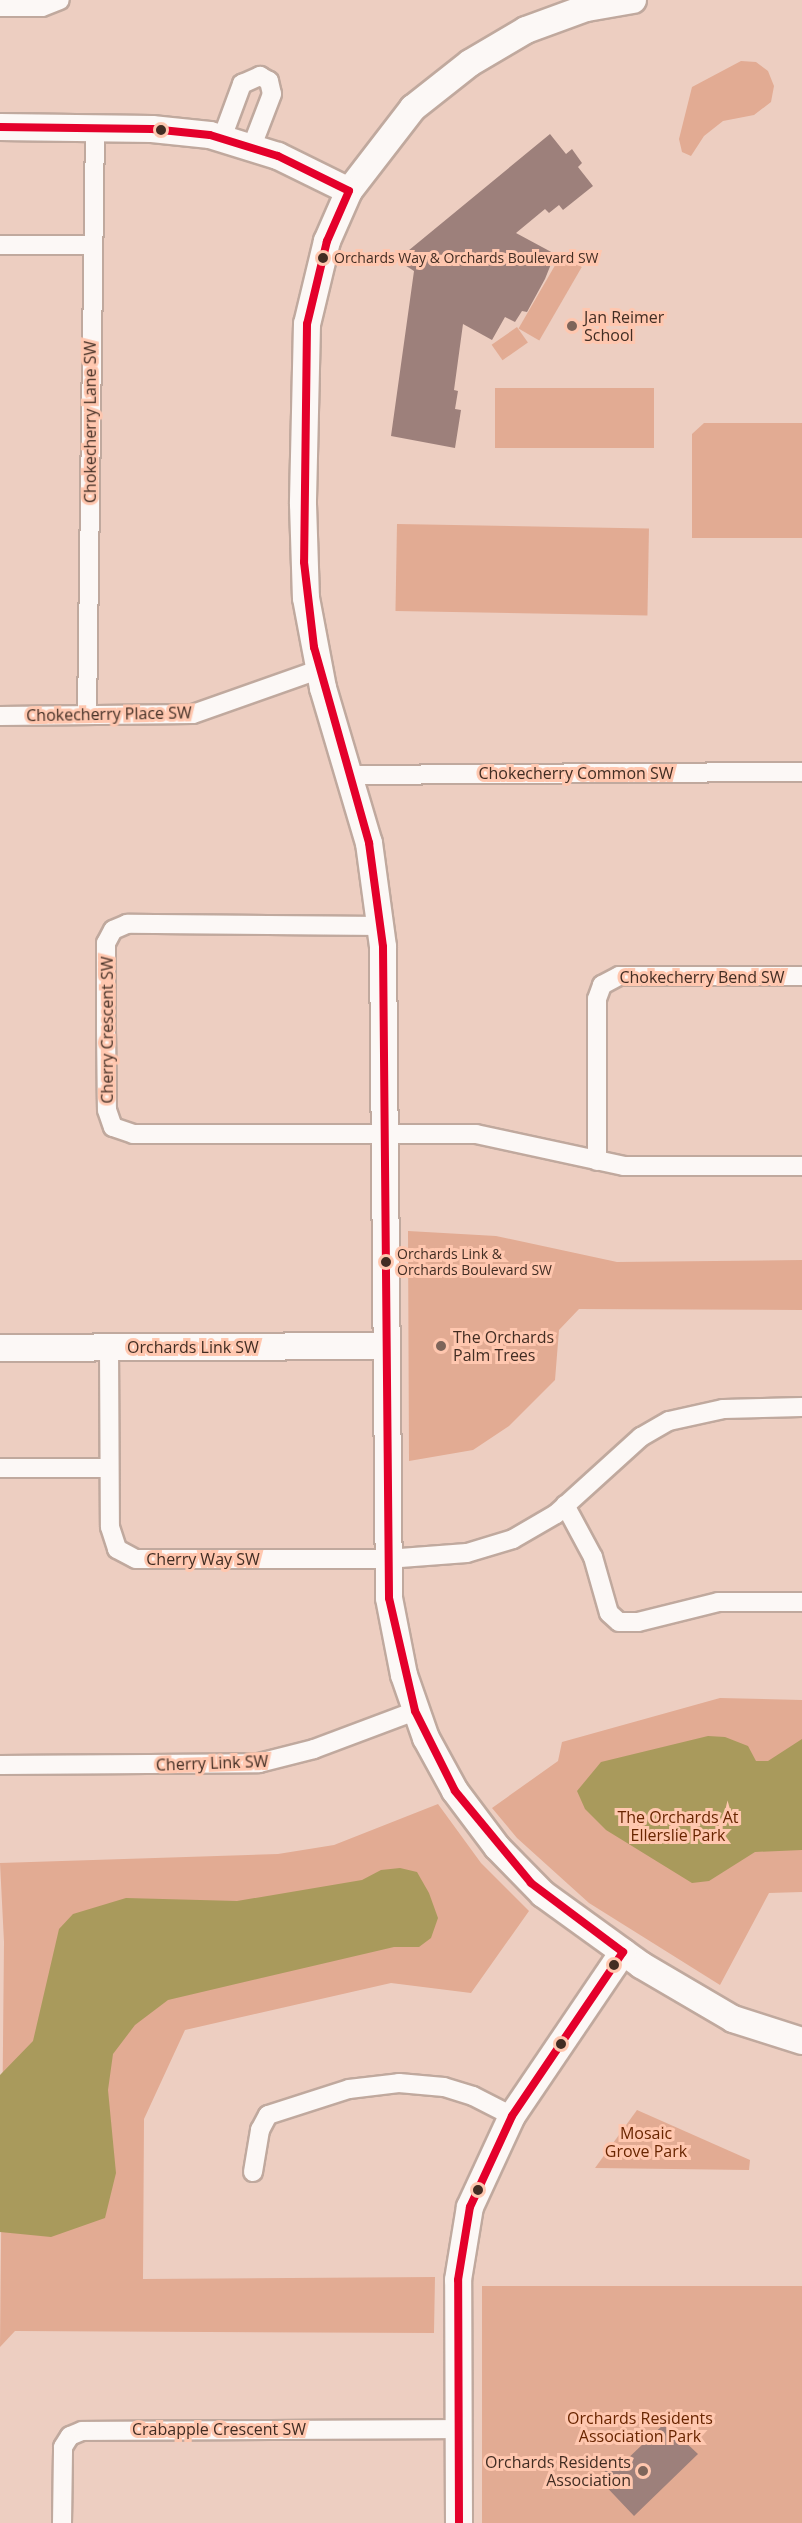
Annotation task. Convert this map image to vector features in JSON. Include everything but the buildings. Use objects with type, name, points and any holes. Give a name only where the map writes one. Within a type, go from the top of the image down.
[{"type":"street","points":[[0,7],[42,7],[60,0]]},
{"type":"street","points":[[633,0],[554,17],[470,63],[431,91],[394,128],[350,191],[318,270],[305,345],[304,562],[318,670],[369,843],[381,926],[385,1133],[387,1559],[396,1644],[415,1711],[449,1782],[497,1847],[543,1894],[622,1952],[733,2019],[800,2035]]},
{"type":"street","points":[[222,138],[242,84],[260,76],[269,81],[272,94],[252,146]]},
{"type":"street","points":[[0,127],[173,130],[222,138],[252,146],[350,191]]},
{"type":"street","name":"Chokecherry Lane SW","points":[[87,715],[95,128]]},
{"type":"street","points":[[0,245],[92,245]]},
{"type":"street","name":"Chokecherry Place SW","points":[[0,716],[208,712],[318,670]]},
{"type":"street","name":"Chokecherry Common SW","points":[[350,775],[802,772]]},
{"type":"street","name":"Cherry Crescent SW","points":[[381,926],[118,927],[106,943],[107,1110],[113,1127],[134,1134],[385,1133]]},
{"type":"street","name":"Chokecherry Bend SW","points":[[597,1161],[597,999],[602,984],[619,976],[802,976]]},
{"type":"street","points":[[385,1133],[492,1136],[597,1161],[637,1167],[802,1166]]},
{"type":"street","name":"Orchards Link SW","points":[[0,1348],[386,1346]]},
{"type":"street","name":"Cherry Way SW","points":[[109,1348],[112,1539],[124,1556],[387,1559]]},
{"type":"street","points":[[387,1559],[449,1556],[498,1545],[565,1505],[662,1417],[723,1409],[802,1407]]},
{"type":"street","points":[[0,1468],[110,1468]]},
{"type":"street","points":[[565,1505],[593,1557],[606,1606],[619,1622],[638,1622],[711,1603],[802,1602]]},
{"type":"street","name":"Cherry Link SW","points":[[0,1765],[259,1763],[304,1752],[415,1711]]},
{"type":"street","points":[[459,2523],[462,2239],[478,2182],[512,2116],[622,1952]]},
{"type":"street","points":[[253,2172],[260,2130],[268,2115],[349,2089],[399,2083],[444,2087],[473,2096],[512,2116]]},
{"type":"street","name":"Crabapple Crescent SW","points":[[62,2523],[63,2447],[70,2436],[82,2431],[459,2429]]},
{"type":"green space","points":[[741,61],[756,62],[768,71],[774,86],[771,102],[754,115],[723,121],[704,136],[691,156],[682,152],[679,139],[692,87]]},
{"type":"green space","points":[[561,255],[582,267],[539,341],[518,329]]},
{"type":"green space","points":[[517,327],[528,343],[503,360],[492,345]]},
{"type":"green space","points":[[495,388],[654,388],[654,448],[495,448]]},
{"type":"green space","points":[[704,423],[802,423],[802,538],[692,538],[692,434]]},
{"type":"green space","points":[[397,524],[649,528],[647,615],[395,611]]},
{"type":"green space","points":[[408,1231],[496,1236],[617,1262],[802,1260],[802,1310],[579,1309],[559,1330],[555,1380],[509,1426],[473,1450],[409,1461]]},
{"type":"green space","name":"The Orchards At Ellerslie Park","points":[[720,1698],[802,1700],[802,1892],[769,1893],[720,1985],[589,1903],[517,1838],[492,1808],[558,1761],[562,1742]]},
{"type":"green space","points":[[438,1804],[481,1863],[529,1911],[471,1993],[391,1983],[185,2030],[144,2119],[143,2279],[435,2277],[434,2333],[15,2331],[0,2347],[4,1942],[0,1863],[278,1854],[334,1845]]},
{"type":"green space","name":"Mosaic Grove Park","points":[[637,2110],[750,2160],[749,2170],[595,2168]]},
{"type":"green space","name":"Orchards Residents Association Park","points":[[482,2286],[802,2286],[802,2523],[482,2523]]},
{"type":"shaded area","points":[[708,1736],[725,1737],[748,1746],[756,1761],[768,1761],[802,1739],[802,1850],[755,1852],[709,1881],[692,1883],[606,1830],[585,1809],[577,1791],[601,1762]]},
{"type":"shaded area","points":[[400,1868],[417,1872],[429,1893],[438,1918],[431,1938],[419,1947],[394,1947],[168,2000],[135,2025],[113,2054],[108,2090],[116,2173],[105,2218],[51,2237],[0,2232],[0,2075],[33,2041],[59,1929],[73,1914],[126,1898],[237,1901],[362,1880],[381,1870]]},
{"type":"transit line","points":[[0,127],[152,129],[210,135],[278,156],[349,191]]},
{"type":"transit line","points":[[349,191],[327,241],[307,324],[304,562],[314,647],[369,843],[383,947],[389,1598],[415,1711],[455,1791],[531,1883],[623,1952]]},
{"type":"transit line","points":[[459,2523],[458,2280],[470,2207],[512,2116],[623,1952]]},
{"type":"place","name":"Orchards Way & Orchards Boulevard SW","points":[[323,258]]},
{"type":"place","name":"Jan Reimer School","points":[[572,326]]},
{"type":"place","name":"Orchards Link & Orchards Boulevard SW","points":[[386,1262]]},
{"type":"place","name":"The Orchards Palm Trees","points":[[441,1346]]},
{"type":"place","name":"Orchards Residents Association","points":[[643,2471]]}]
